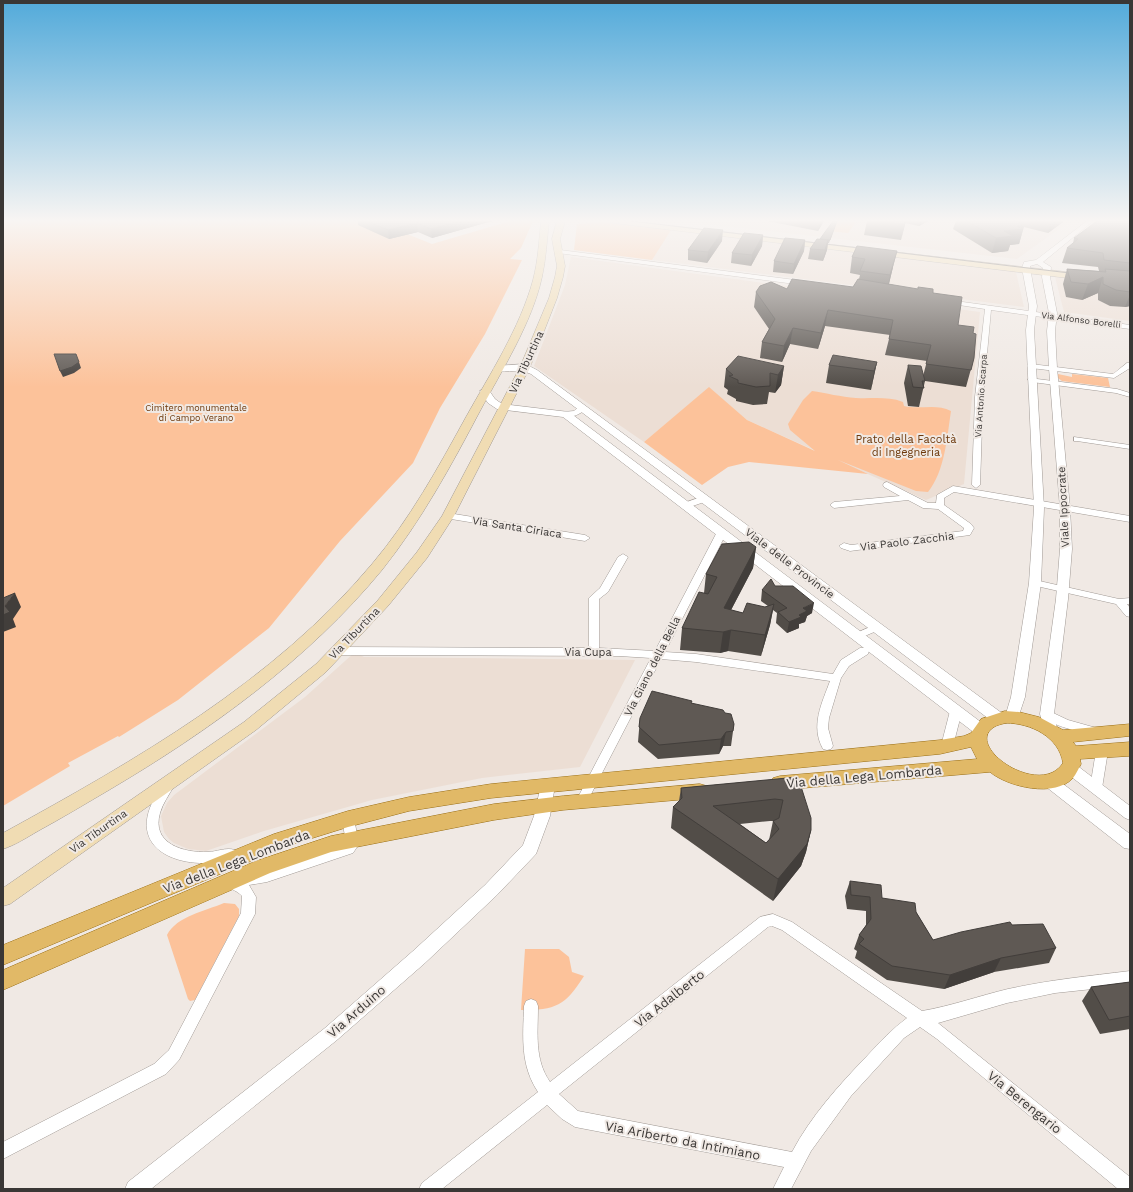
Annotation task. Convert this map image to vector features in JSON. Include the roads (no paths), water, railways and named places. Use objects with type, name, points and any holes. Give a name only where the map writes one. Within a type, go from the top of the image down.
[{"type":"main road","name":"Via Tiburtina","points":[[3,842],[108,782],[177,740],[238,697],[305,642],[366,579],[416,514],[497,369],[524,316],[537,277]]},
{"type":"main road","name":"Via Tiburtina","points":[[3,898],[250,726],[302,684],[338,651],[383,603],[422,555],[448,516],[525,367],[554,298],[559,277]]},
{"type":"main road","points":[[1052,727],[1070,760],[1064,776],[1050,782],[1036,783],[1020,780],[1005,774],[992,765],[980,749],[980,733],[987,723],[1005,718],[1032,721],[1052,727],[1101,733],[1130,730]]},
{"type":"main road","name":"Via della Lega Lombarda","points":[[3,955],[281,840],[348,819],[445,798],[548,785],[947,746],[967,742],[980,733]]},
{"type":"main road","points":[[1070,760],[1102,751],[1130,749]]},
{"type":"main road","name":"Via della Lega Lombarda","points":[[762,785],[992,765]]},
{"type":"main road","name":"Via della Lega Lombarda","points":[[3,980],[229,881],[306,851],[337,842],[354,840],[467,816],[544,805],[716,789]]},
{"type":"street","points":[[750,277],[807,284]]},
{"type":"street","points":[[1005,718],[1018,697],[1035,582],[1038,503],[1030,330],[1033,306],[1028,277]]},
{"type":"street","name":"Viale Ippocrate","points":[[1048,277],[1052,312],[1052,368],[1065,508],[1066,549],[1052,727]]},
{"type":"street","name":"Via Alfonso Borelli","points":[[943,302],[1032,314],[1052,312],[1130,327]]},
{"type":"street","name":"Via Antonio Scarpa","points":[[976,485],[979,397],[988,308]]},
{"type":"street","points":[[1031,366],[1114,376],[1130,365]]},
{"type":"street","points":[[497,369],[525,367]]},
{"type":"street","name":"Viale delle Provincie","points":[[525,367],[583,408],[877,627],[1005,718]]},
{"type":"street","points":[[1114,376],[1117,391]]},
{"type":"street","points":[[1032,380],[1117,391],[1130,395]]},
{"type":"street","points":[[485,391],[493,403],[504,408],[566,414],[576,413],[583,408]]},
{"type":"street","name":"Viale delle Provincie","points":[[566,414],[956,711],[980,733]]},
{"type":"street","points":[[1076,439],[1130,447]]},
{"type":"street","points":[[887,486],[926,506],[940,506],[940,498],[953,489],[1130,519]]},
{"type":"street","points":[[834,505],[911,497]]},
{"type":"street","points":[[687,505],[704,499]]},
{"type":"street","name":"Via Paolo Zacchia","points":[[844,546],[850,548],[963,534],[969,531],[968,526],[940,506]]},
{"type":"street","name":"Via Santa Ciriaca","points":[[448,516],[585,538]]},
{"type":"street","name":"Via Giano della Bella","points":[[582,801],[722,532]]},
{"type":"street","points":[[594,652],[594,598],[604,590],[623,557]]},
{"type":"street","points":[[1035,582],[1119,602],[1130,601]]},
{"type":"street","points":[[1119,602],[1130,614]]},
{"type":"street","points":[[858,636],[877,627]]},
{"type":"street","name":"Via Cupa","points":[[338,651],[594,652],[658,655],[765,667],[836,678]]},
{"type":"street","points":[[827,746],[822,728],[823,718],[836,678],[845,663],[864,651]]},
{"type":"street","points":[[947,746],[956,711]]},
{"type":"street","points":[[1052,727],[1064,723],[1101,733]]},
{"type":"street","points":[[1096,788],[1102,751]]},
{"type":"street","points":[[1070,760],[1096,788],[1130,814]]},
{"type":"street","points":[[171,781],[159,800],[154,812],[152,823],[158,838],[163,845],[172,852],[196,858],[213,858],[281,840]]},
{"type":"street","points":[[1050,782],[1130,843]]},
{"type":"street","points":[[544,805],[548,785]]},
{"type":"street","name":"Via Arduino","points":[[134,1189],[326,1037],[419,957],[486,895],[528,852],[542,816],[544,805]]},
{"type":"street","points":[[348,819],[354,840]]},
{"type":"street","points":[[3,1151],[160,1068],[174,1055],[248,914],[250,901],[248,893],[242,886],[229,881]]},
{"type":"street","name":"Via Adalberto","points":[[428,1189],[768,921],[778,922],[787,926],[919,1019]]},
{"type":"street","points":[[782,1189],[795,1161],[821,1120],[845,1090],[900,1033],[919,1019],[938,1016],[1007,996],[1055,986],[1130,978]]},
{"type":"street","points":[[531,1006],[531,1057],[537,1074],[549,1094]]},
{"type":"street","name":"Via Berengario","points":[[919,1019],[942,1034],[1130,1188]]},
{"type":"street","name":"Via Ariberto da Intimiano","points":[[549,1094],[558,1106],[571,1117],[580,1121],[795,1161]]},
{"type":"park label","name":"Cimitero monumentale di Campo Verano","points":[[196,414]]},
{"type":"park label","name":"Prato della Facoltà di Ingegneria","points":[[906,445]]}]
